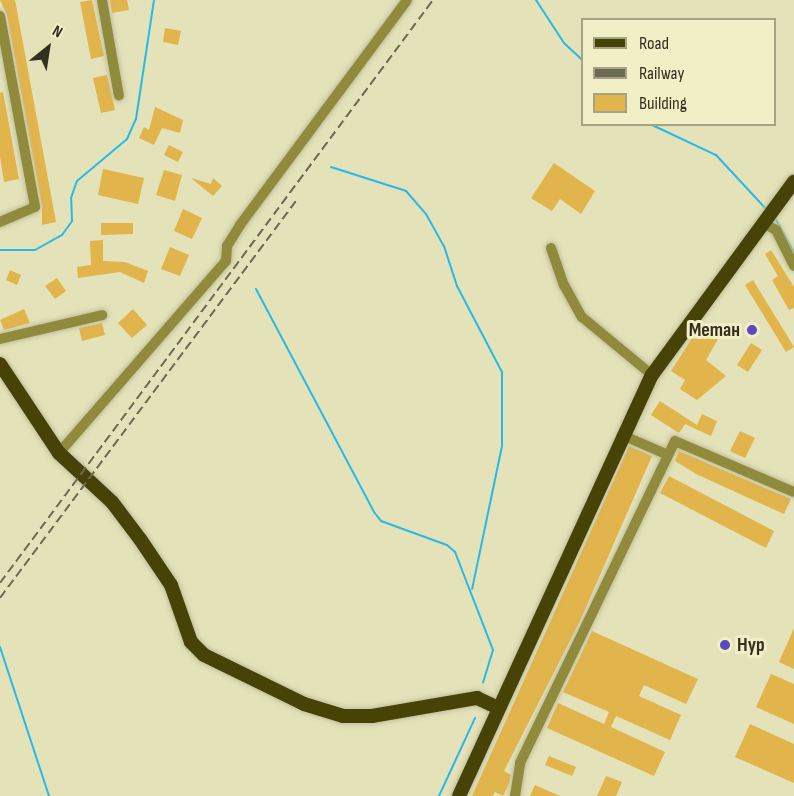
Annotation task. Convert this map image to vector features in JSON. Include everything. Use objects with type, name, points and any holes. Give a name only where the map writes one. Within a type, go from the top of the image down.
[{"type":"main road","points":[[459,796],[622,435],[652,375],[794,182]]},
{"type":"main road","points":[[0,364],[59,453],[126,520],[171,585],[191,642],[211,659],[304,704],[343,716],[372,716],[496,696],[507,688]]},
{"type":"main road","points":[[477,698],[498,708]]},
{"type":"street","points":[[102,0],[119,96]]},
{"type":"street","points":[[59,453],[226,261],[226,246],[240,225],[407,0]]},
{"type":"street","points":[[0,16],[35,207],[0,222]]},
{"type":"street","points":[[764,222],[776,230],[794,266]]},
{"type":"street","points":[[551,248],[564,285],[582,317],[652,375]]},
{"type":"street","points":[[0,339],[102,315]]},
{"type":"street","points":[[622,435],[668,455]]},
{"type":"street","points":[[515,796],[520,763],[675,441],[794,492]]},
{"type":"building","points":[[0,0],[15,0],[56,222],[42,225],[42,206],[7,15]]},
{"type":"building","points":[[92,0],[104,56],[91,59],[80,2]]},
{"type":"building","points":[[110,0],[127,0],[129,10],[112,13]]},
{"type":"building","points":[[165,28],[181,31],[178,45],[163,42]]},
{"type":"building","points":[[107,75],[115,110],[101,113],[93,78]]},
{"type":"building","points":[[3,92],[19,179],[4,182],[0,157],[0,93]]},
{"type":"building","points":[[155,107],[183,120],[180,133],[162,128],[154,145],[139,138],[144,127],[149,130]]},
{"type":"building","points":[[169,145],[183,152],[178,162],[164,155]]},
{"type":"building","points":[[554,163],[595,191],[581,214],[560,199],[552,211],[531,198]]},
{"type":"building","points":[[103,169],[144,178],[138,204],[98,195]]},
{"type":"building","points":[[164,170],[182,175],[175,201],[156,195]]},
{"type":"building","points":[[191,178],[211,184],[213,178],[222,186],[213,196]]},
{"type":"building","points":[[183,209],[202,218],[192,239],[174,231]]},
{"type":"building","points":[[101,223],[133,223],[133,234],[101,235]]},
{"type":"building","points":[[103,240],[103,261],[125,262],[148,271],[144,283],[120,272],[78,278],[77,267],[91,265],[90,241]]},
{"type":"building","points":[[170,247],[189,255],[180,276],[161,269]]},
{"type":"building","points":[[771,250],[794,287],[794,308],[789,310],[772,280],[778,276],[765,254]]},
{"type":"building","points":[[10,270],[21,275],[17,285],[6,280]]},
{"type":"building","points":[[57,278],[66,291],[55,299],[45,286]]},
{"type":"building","points":[[753,280],[794,347],[786,352],[745,285]]},
{"type":"building","points":[[24,309],[30,323],[4,330],[0,320]]},
{"type":"building","points":[[133,309],[147,325],[132,338],[118,323]]},
{"type":"building","points":[[102,323],[105,335],[82,341],[79,328]]},
{"type":"building","points":[[699,327],[718,339],[706,360],[726,376],[697,400],[680,389],[685,380],[671,371]]},
{"type":"building","points":[[751,343],[762,350],[748,372],[737,365]]},
{"type":"building","points":[[660,401],[697,425],[702,414],[717,421],[711,436],[685,424],[679,433],[651,415]]},
{"type":"building","points":[[740,431],[755,438],[745,458],[730,451]]},
{"type":"building","points":[[629,446],[652,456],[580,621],[504,771],[511,775],[509,784],[503,796],[495,792],[493,796],[472,796]]},
{"type":"building","points":[[679,451],[791,499],[784,514],[696,474],[675,461]]},
{"type":"building","points":[[669,476],[774,531],[766,548],[660,493]]},
{"type":"building","points":[[794,628],[794,669],[779,662]]},
{"type":"building","points":[[592,631],[698,679],[686,704],[644,685],[639,696],[681,715],[670,740],[616,716],[611,727],[665,752],[654,776],[547,728],[558,703],[604,724],[609,712],[563,692]]},
{"type":"building","points":[[771,674],[794,684],[794,724],[756,707]]},
{"type":"building","points":[[750,724],[794,744],[794,783],[735,757]]},
{"type":"building","points":[[549,756],[576,767],[572,776],[545,765]]},
{"type":"building","points":[[606,776],[622,782],[616,796],[597,796]]},
{"type":"building","points":[[535,785],[560,796],[530,796]]},
{"type":"waterway","points":[[0,250],[35,250],[62,235],[72,221],[71,198],[77,181],[127,139],[136,119],[154,0]]},
{"type":"waterway","points":[[536,0],[564,43],[581,59]]},
{"type":"waterway","points":[[654,126],[716,155],[767,210]]},
{"type":"waterway","points":[[331,167],[406,191],[426,214],[444,246],[457,286],[502,372],[502,446],[472,589]]},
{"type":"waterway","points":[[775,218],[794,252]]},
{"type":"waterway","points":[[256,289],[374,512],[381,521],[447,545],[455,552],[493,650],[483,683]]},
{"type":"waterway","points":[[0,647],[49,796]]},
{"type":"waterway","points":[[439,796],[475,718]]},
{"type":"railway","points":[[0,583],[433,0]]},
{"type":"railway","points":[[0,598],[298,198]]},
{"type":"place","name":"Метан","points":[[752,330]]},
{"type":"place","name":"Нур","points":[[725,645]]}]
